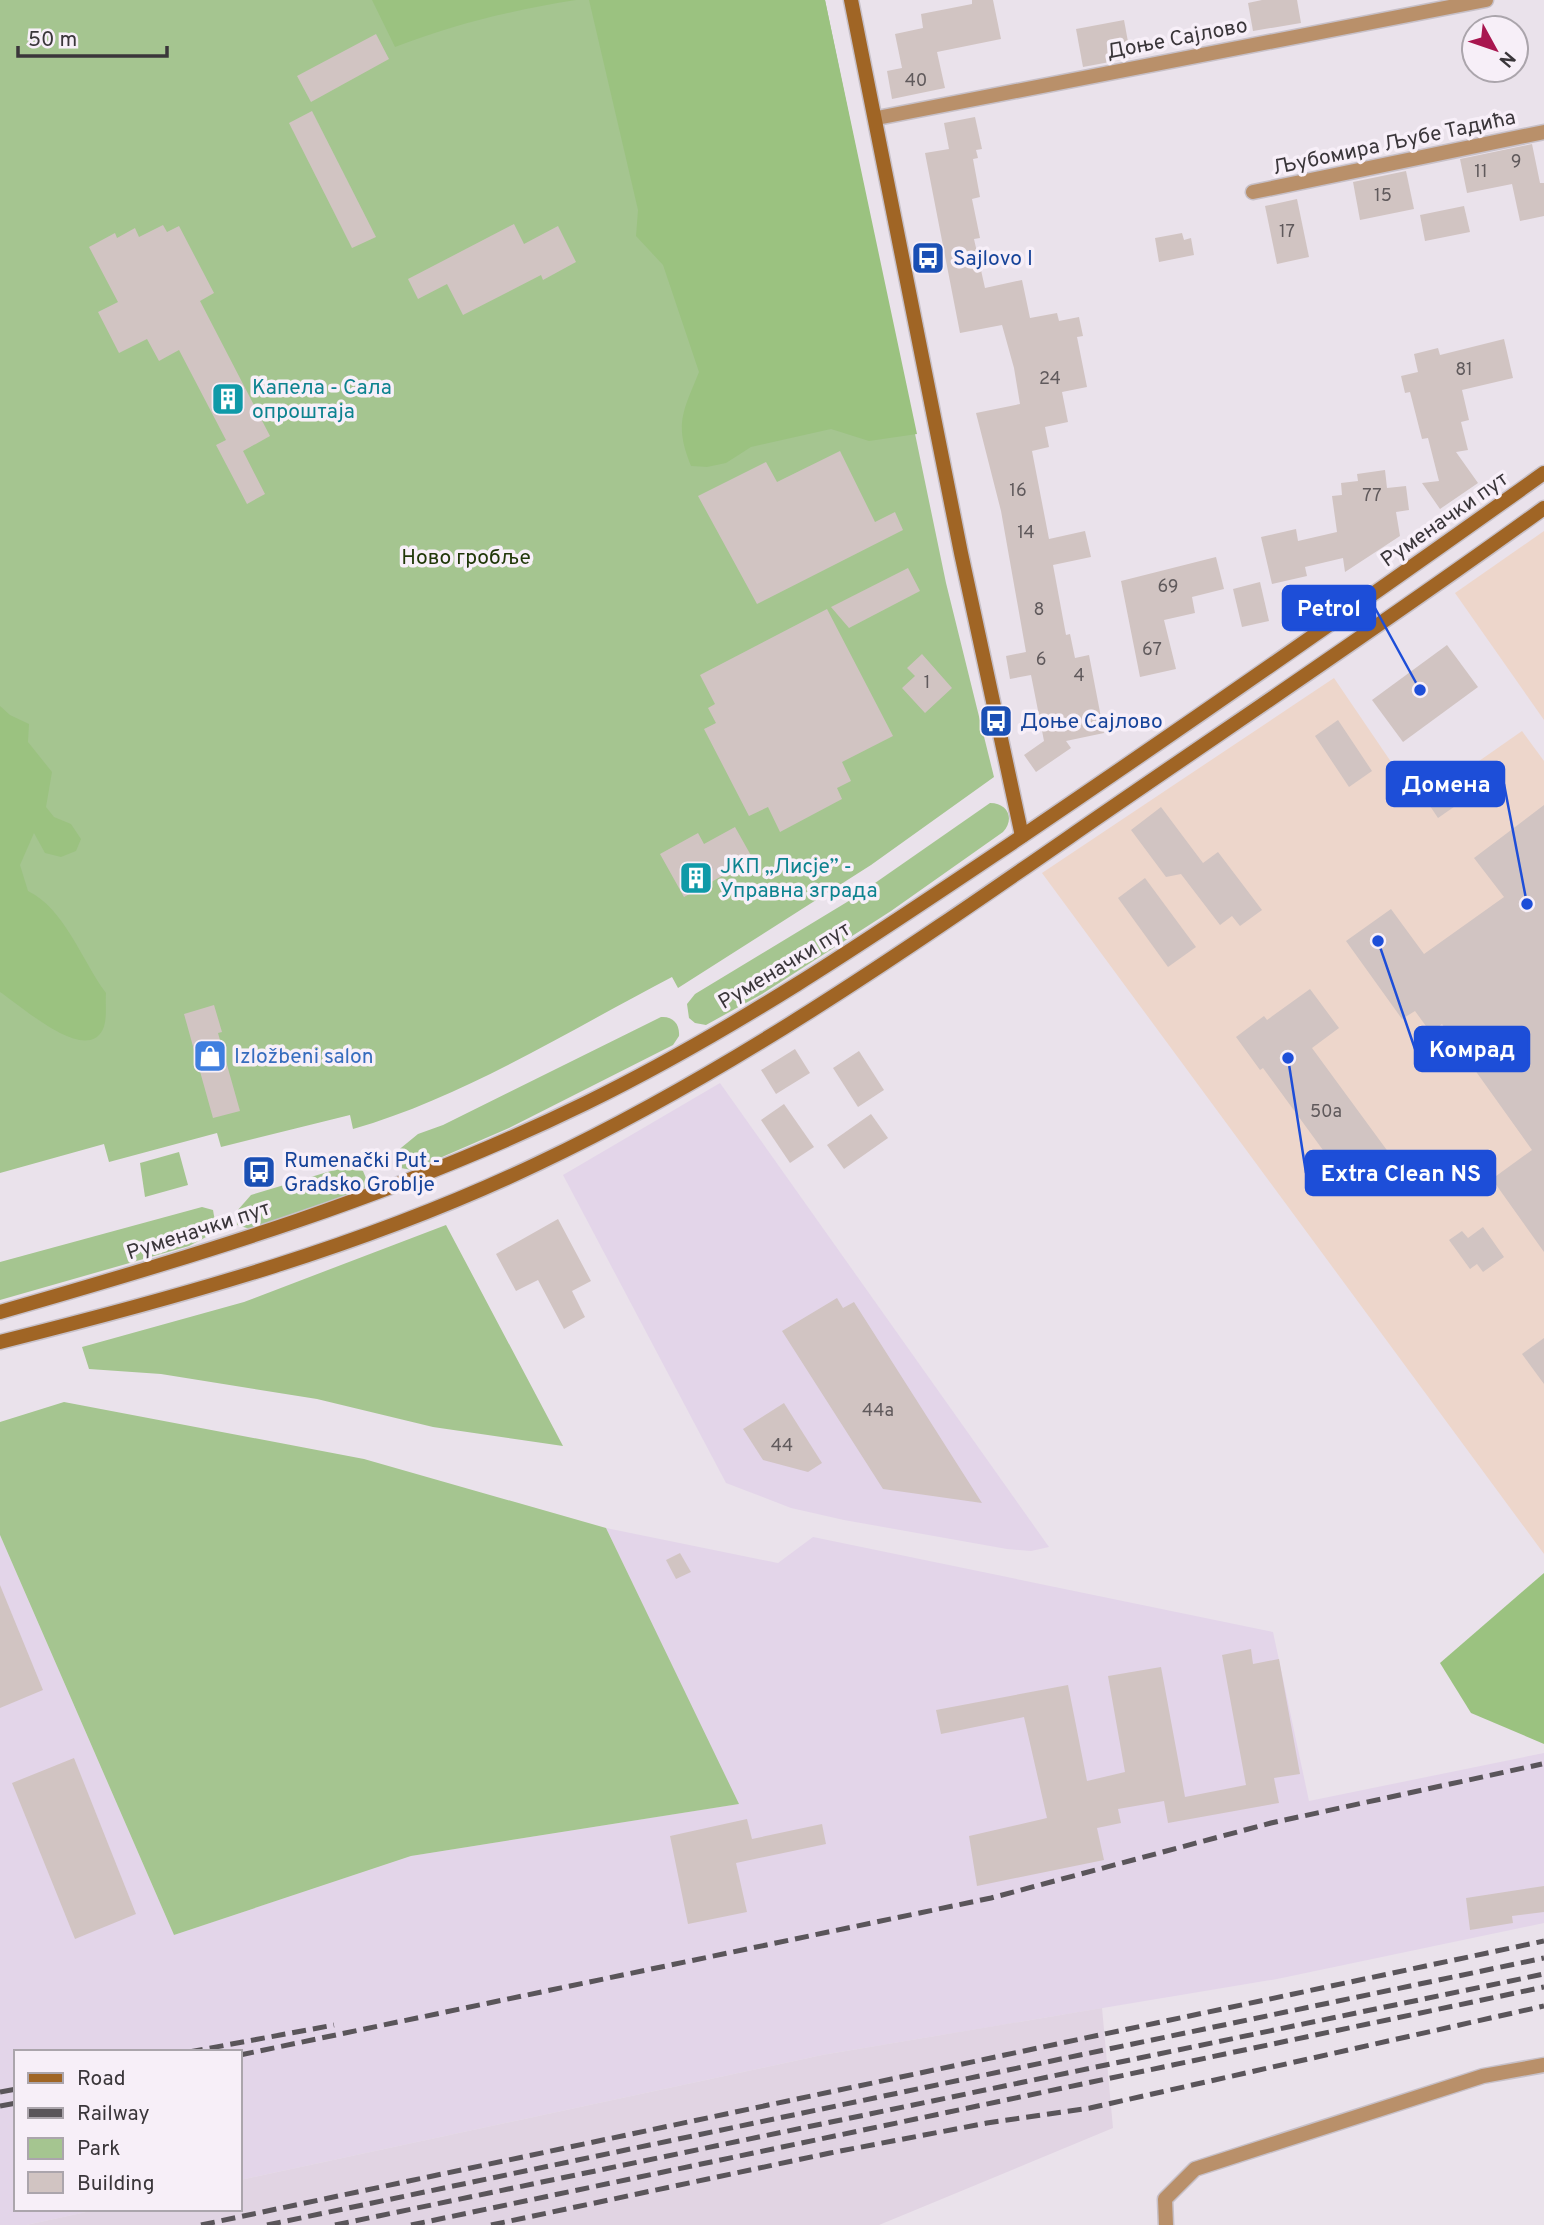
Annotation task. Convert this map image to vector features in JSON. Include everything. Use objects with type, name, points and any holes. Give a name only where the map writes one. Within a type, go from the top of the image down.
[{"type":"main road","points":[[851,0],[877,118],[964,566],[1022,836]]},
{"type":"main road","name":"Руменачки пут","points":[[0,1312],[205,1252],[388,1190],[590,1101],[766,1003],[1022,836],[1156,747],[1544,473]]},
{"type":"main road","points":[[0,1342],[216,1285],[391,1227],[539,1163],[620,1121],[763,1040],[924,936],[1262,707],[1544,508]]},
{"type":"street","name":"Доње Сајлово","points":[[877,118],[1486,0]]},
{"type":"street","name":"Љубомира Љубе Тадића","points":[[1253,192],[1544,132]]},
{"type":"street","points":[[1166,2225],[1165,2199],[1195,2169],[1483,2076],[1544,2065]]},
{"type":"shaded area","points":[[1544,531],[1544,720],[1455,593]]},
{"type":"shaded area","points":[[1334,678],[1419,803],[1522,731],[1544,761],[1544,1554],[1042,873]]},
{"type":"shaded area","points":[[720,1083],[1049,1547],[1031,1551],[1007,1549],[844,1520],[791,1508],[726,1483],[563,1175]]},
{"type":"shaded area","points":[[606,1528],[778,1563],[813,1537],[1273,1632],[1309,1801],[1544,1753],[1544,1923],[1277,1979],[822,2055],[242,2180],[242,2050],[14,2050],[14,2211],[91,2211],[26,2225],[0,2225],[0,1535],[174,1935],[411,1856],[738,1804]]},
{"type":"shaded area","points":[[1102,2008],[1113,2128],[879,2225],[26,2225],[91,2211],[242,2211],[242,2180],[822,2055]]},
{"type":"green space","name":"Ново гробље","points":[[0,0],[825,0],[946,583],[994,777],[871,865],[678,988],[672,977],[516,1061],[435,1099],[353,1129],[350,1115],[221,1147],[217,1133],[109,1162],[104,1144],[0,1173]]},
{"type":"green space","points":[[372,0],[576,0],[484,19],[395,47]]},
{"type":"green space","points":[[589,0],[825,0],[917,434],[869,441],[831,429],[751,447],[726,463],[707,467],[691,466],[682,428],[685,408],[699,372],[663,265],[636,236],[638,210]]},
{"type":"green space","points":[[0,706],[10,715],[29,724],[28,742],[52,772],[46,807],[54,817],[71,824],[81,839],[76,851],[61,857],[45,853],[34,833],[20,865],[28,891],[41,899],[63,923],[106,993],[104,1027],[93,1039],[81,1040],[67,1036],[0,992]]},
{"type":"green space","points":[[990,803],[1001,806],[1008,813],[1009,822],[1003,832],[891,911],[762,994],[706,1025],[695,1023],[689,1018],[687,1004],[695,994],[852,899]]},
{"type":"green space","points":[[661,1017],[672,1019],[677,1024],[679,1036],[673,1045],[509,1128],[412,1170],[395,1167],[396,1152],[418,1134],[443,1125]]},
{"type":"green space","points":[[179,1152],[188,1185],[145,1197],[140,1163]]},
{"type":"green space","points":[[351,1165],[363,1171],[368,1183],[364,1189],[250,1229],[237,1225],[237,1211],[251,1195]]},
{"type":"green space","points":[[202,1207],[213,1210],[216,1227],[208,1236],[189,1246],[0,1300],[0,1262]]},
{"type":"green space","points":[[446,1225],[563,1446],[433,1427],[317,1399],[161,1374],[89,1369],[82,1347],[244,1302]]},
{"type":"green space","points":[[64,1402],[364,1459],[606,1528],[739,1804],[411,1856],[174,1935],[0,1535],[0,1422]]},
{"type":"green space","points":[[1544,1573],[1544,1744],[1471,1713],[1440,1663]]},
{"type":"building","points":[[972,0],[993,0],[1001,39],[937,52],[945,88],[892,99],[887,71],[902,68],[895,34],[923,28],[921,14],[972,4]]},
{"type":"building","points":[[1262,0],[1297,0],[1301,23],[1253,31],[1248,3]]},
{"type":"building","points":[[1124,20],[1131,58],[1083,67],[1076,29]]},
{"type":"building","points":[[376,34],[389,59],[311,102],[297,76]]},
{"type":"building","points":[[312,111],[376,237],[352,248],[289,123]]},
{"type":"building","points":[[975,117],[982,149],[976,150],[978,158],[973,159],[980,197],[972,199],[980,238],[974,239],[985,288],[1022,280],[1030,318],[1057,313],[1059,321],[1079,317],[1083,336],[1077,337],[1087,387],[1062,392],[1068,422],[1045,427],[1049,447],[1032,451],[1049,539],[1085,531],[1091,557],[1053,565],[1066,635],[1070,634],[1075,658],[1089,655],[1104,733],[1066,741],[1071,748],[1036,772],[1024,755],[1044,741],[1031,675],[1010,679],[1006,656],[1026,652],[1001,511],[976,413],[1020,404],[1014,368],[1002,325],[960,333],[925,153],[949,149],[944,123]]},
{"type":"building","points":[[1532,144],[1540,183],[1544,183],[1544,216],[1520,221],[1512,184],[1467,193],[1460,159]]},
{"type":"building","points":[[1406,171],[1414,209],[1360,220],[1353,182]]},
{"type":"building","points":[[1297,199],[1309,257],[1277,264],[1265,206]]},
{"type":"building","points":[[1464,206],[1470,232],[1425,241],[1420,215]]},
{"type":"building","points":[[514,224],[524,244],[558,226],[576,262],[543,280],[541,275],[463,315],[447,284],[418,299],[408,279]]},
{"type":"building","name":"Капела - Сала опроштаја","points":[[163,225],[167,232],[179,226],[214,293],[200,301],[270,436],[243,451],[265,494],[247,504],[216,445],[226,440],[179,350],[159,361],[147,339],[119,353],[98,312],[118,302],[89,247],[115,233],[117,238],[135,228],[139,237]]},
{"type":"building","points":[[1182,233],[1184,240],[1191,238],[1194,255],[1159,262],[1155,238]]},
{"type":"building","points":[[1504,339],[1513,378],[1462,390],[1469,420],[1461,422],[1468,450],[1456,452],[1478,483],[1440,509],[1422,483],[1439,481],[1428,438],[1422,439],[1410,392],[1405,393],[1401,376],[1418,372],[1414,354],[1438,348],[1440,355]]},
{"type":"building","points":[[840,451],[875,522],[895,512],[903,530],[757,604],[698,496],[766,462],[777,482]]},
{"type":"building","points":[[1385,470],[1387,488],[1406,486],[1409,510],[1396,512],[1400,536],[1345,572],[1343,558],[1305,567],[1307,576],[1272,584],[1261,537],[1296,529],[1298,541],[1337,532],[1332,496],[1342,495],[1341,483],[1358,481],[1357,474]]},
{"type":"building","points":[[1216,557],[1224,589],[1192,597],[1195,613],[1164,620],[1176,669],[1140,677],[1121,581]]},
{"type":"building","points":[[908,568],[920,591],[849,628],[831,607]]},
{"type":"building","points":[[1260,582],[1269,621],[1242,627],[1233,589]]},
{"type":"building","points":[[827,609],[893,736],[842,762],[851,781],[837,788],[842,799],[780,832],[768,807],[749,816],[704,729],[716,723],[708,708],[715,704],[700,675]]},
{"type":"building","points":[[1447,645],[1478,687],[1403,742],[1372,700]]},
{"type":"building","points":[[922,654],[952,688],[925,713],[902,688],[915,676],[907,668]]},
{"type":"building","points":[[1338,720],[1372,771],[1349,787],[1315,736]]},
{"type":"building","points":[[1448,784],[1461,802],[1438,818],[1426,800]]},
{"type":"building","points":[[1544,805],[1544,1252],[1492,1179],[1532,1150],[1442,1024],[1431,1033],[1415,1011],[1402,1019],[1346,941],[1391,909],[1424,954],[1504,897],[1474,858]]},
{"type":"building","points":[[1161,807],[1203,863],[1218,852],[1262,910],[1240,926],[1232,916],[1220,925],[1181,874],[1166,877],[1131,830]]},
{"type":"building","name":"ЈКП „Лисје” - Управна зграда","points":[[735,827],[753,859],[684,897],[660,854],[698,833],[704,844]]},
{"type":"building","points":[[1145,878],[1196,947],[1168,967],[1118,898]]},
{"type":"building","points":[[1310,989],[1339,1028],[1312,1048],[1389,1153],[1347,1183],[1263,1068],[1260,1070],[1236,1037],[1264,1016],[1267,1020]]},
{"type":"building","points":[[214,1005],[222,1032],[218,1033],[240,1111],[213,1118],[184,1014]]},
{"type":"building","points":[[795,1049],[810,1073],[776,1094],[761,1070]]},
{"type":"building","points":[[859,1051],[884,1090],[858,1107],[833,1068]]},
{"type":"building","points":[[784,1104],[814,1147],[790,1163],[761,1120]]},
{"type":"building","points":[[871,1114],[888,1138],[844,1169],[827,1145]]},
{"type":"building","points":[[558,1219],[591,1281],[572,1291],[585,1317],[564,1329],[538,1280],[516,1291],[496,1254]]},
{"type":"building","points":[[1483,1227],[1504,1257],[1483,1272],[1477,1264],[1470,1269],[1449,1240],[1462,1231],[1468,1238]]},
{"type":"building","points":[[837,1298],[843,1308],[854,1302],[982,1503],[883,1489],[782,1331]]},
{"type":"building","points":[[1544,1338],[1544,1384],[1522,1354]]},
{"type":"building","points":[[784,1403],[822,1463],[808,1472],[763,1460],[743,1429]]},
{"type":"building","points":[[680,1553],[691,1572],[676,1579],[666,1560]]},
{"type":"building","points":[[0,1585],[43,1690],[0,1708]]},
{"type":"building","points":[[1251,1649],[1253,1664],[1279,1659],[1300,1774],[1274,1778],[1279,1803],[1168,1823],[1164,1801],[1118,1809],[1121,1823],[1097,1828],[1104,1860],[977,1886],[969,1836],[1047,1818],[1024,1717],[941,1734],[936,1710],[1068,1685],[1087,1781],[1125,1772],[1108,1676],[1161,1667],[1185,1797],[1246,1785],[1222,1655]]},
{"type":"building","points":[[74,1758],[136,1914],[75,1939],[12,1783]]},
{"type":"building","points":[[747,1819],[752,1839],[822,1824],[826,1844],[736,1863],[747,1912],[688,1924],[670,1836]]},
{"type":"building","points":[[1544,1886],[1544,1912],[1512,1916],[1513,1923],[1470,1930],[1466,1898]]},
{"type":"railway","points":[[242,2055],[991,1898],[1271,1823],[1542,1764]]},
{"type":"railway","points":[[201,2225],[1544,1941]]},
{"type":"railway","points":[[267,2225],[1544,1958]]},
{"type":"railway","points":[[335,2225],[1544,1974]]},
{"type":"railway","points":[[411,2225],[1544,1987]]},
{"type":"railway","points":[[491,2225],[830,2153],[987,2123],[1090,2108],[1544,2006]]},
{"type":"railway","points":[[200,2050],[334,2025]]},
{"type":"railway","points":[[0,2092],[14,2089]]},
{"type":"railway","points":[[0,2106],[14,2103]]},
{"type":"place","name":"Sajlovo I","points":[[928,258]]},
{"type":"place","name":"Капела - Сала опроштаја","points":[[228,399]]},
{"type":"place","name":"Petrol","points":[[1420,690]]},
{"type":"place","name":"Доње Сајлово","points":[[996,721]]},
{"type":"place","name":"ЈКП „Лисје” - Управна зграда","points":[[696,878]]},
{"type":"place","name":"Домена","points":[[1527,904]]},
{"type":"place","name":"Комрад","points":[[1378,941]]},
{"type":"place","name":"Izložbeni salon","points":[[210,1056]]},
{"type":"place","name":"Extra Clean NS","points":[[1288,1058]]},
{"type":"place","name":"Rumenački Put - Gradsko Groblje","points":[[259,1172]]}]
